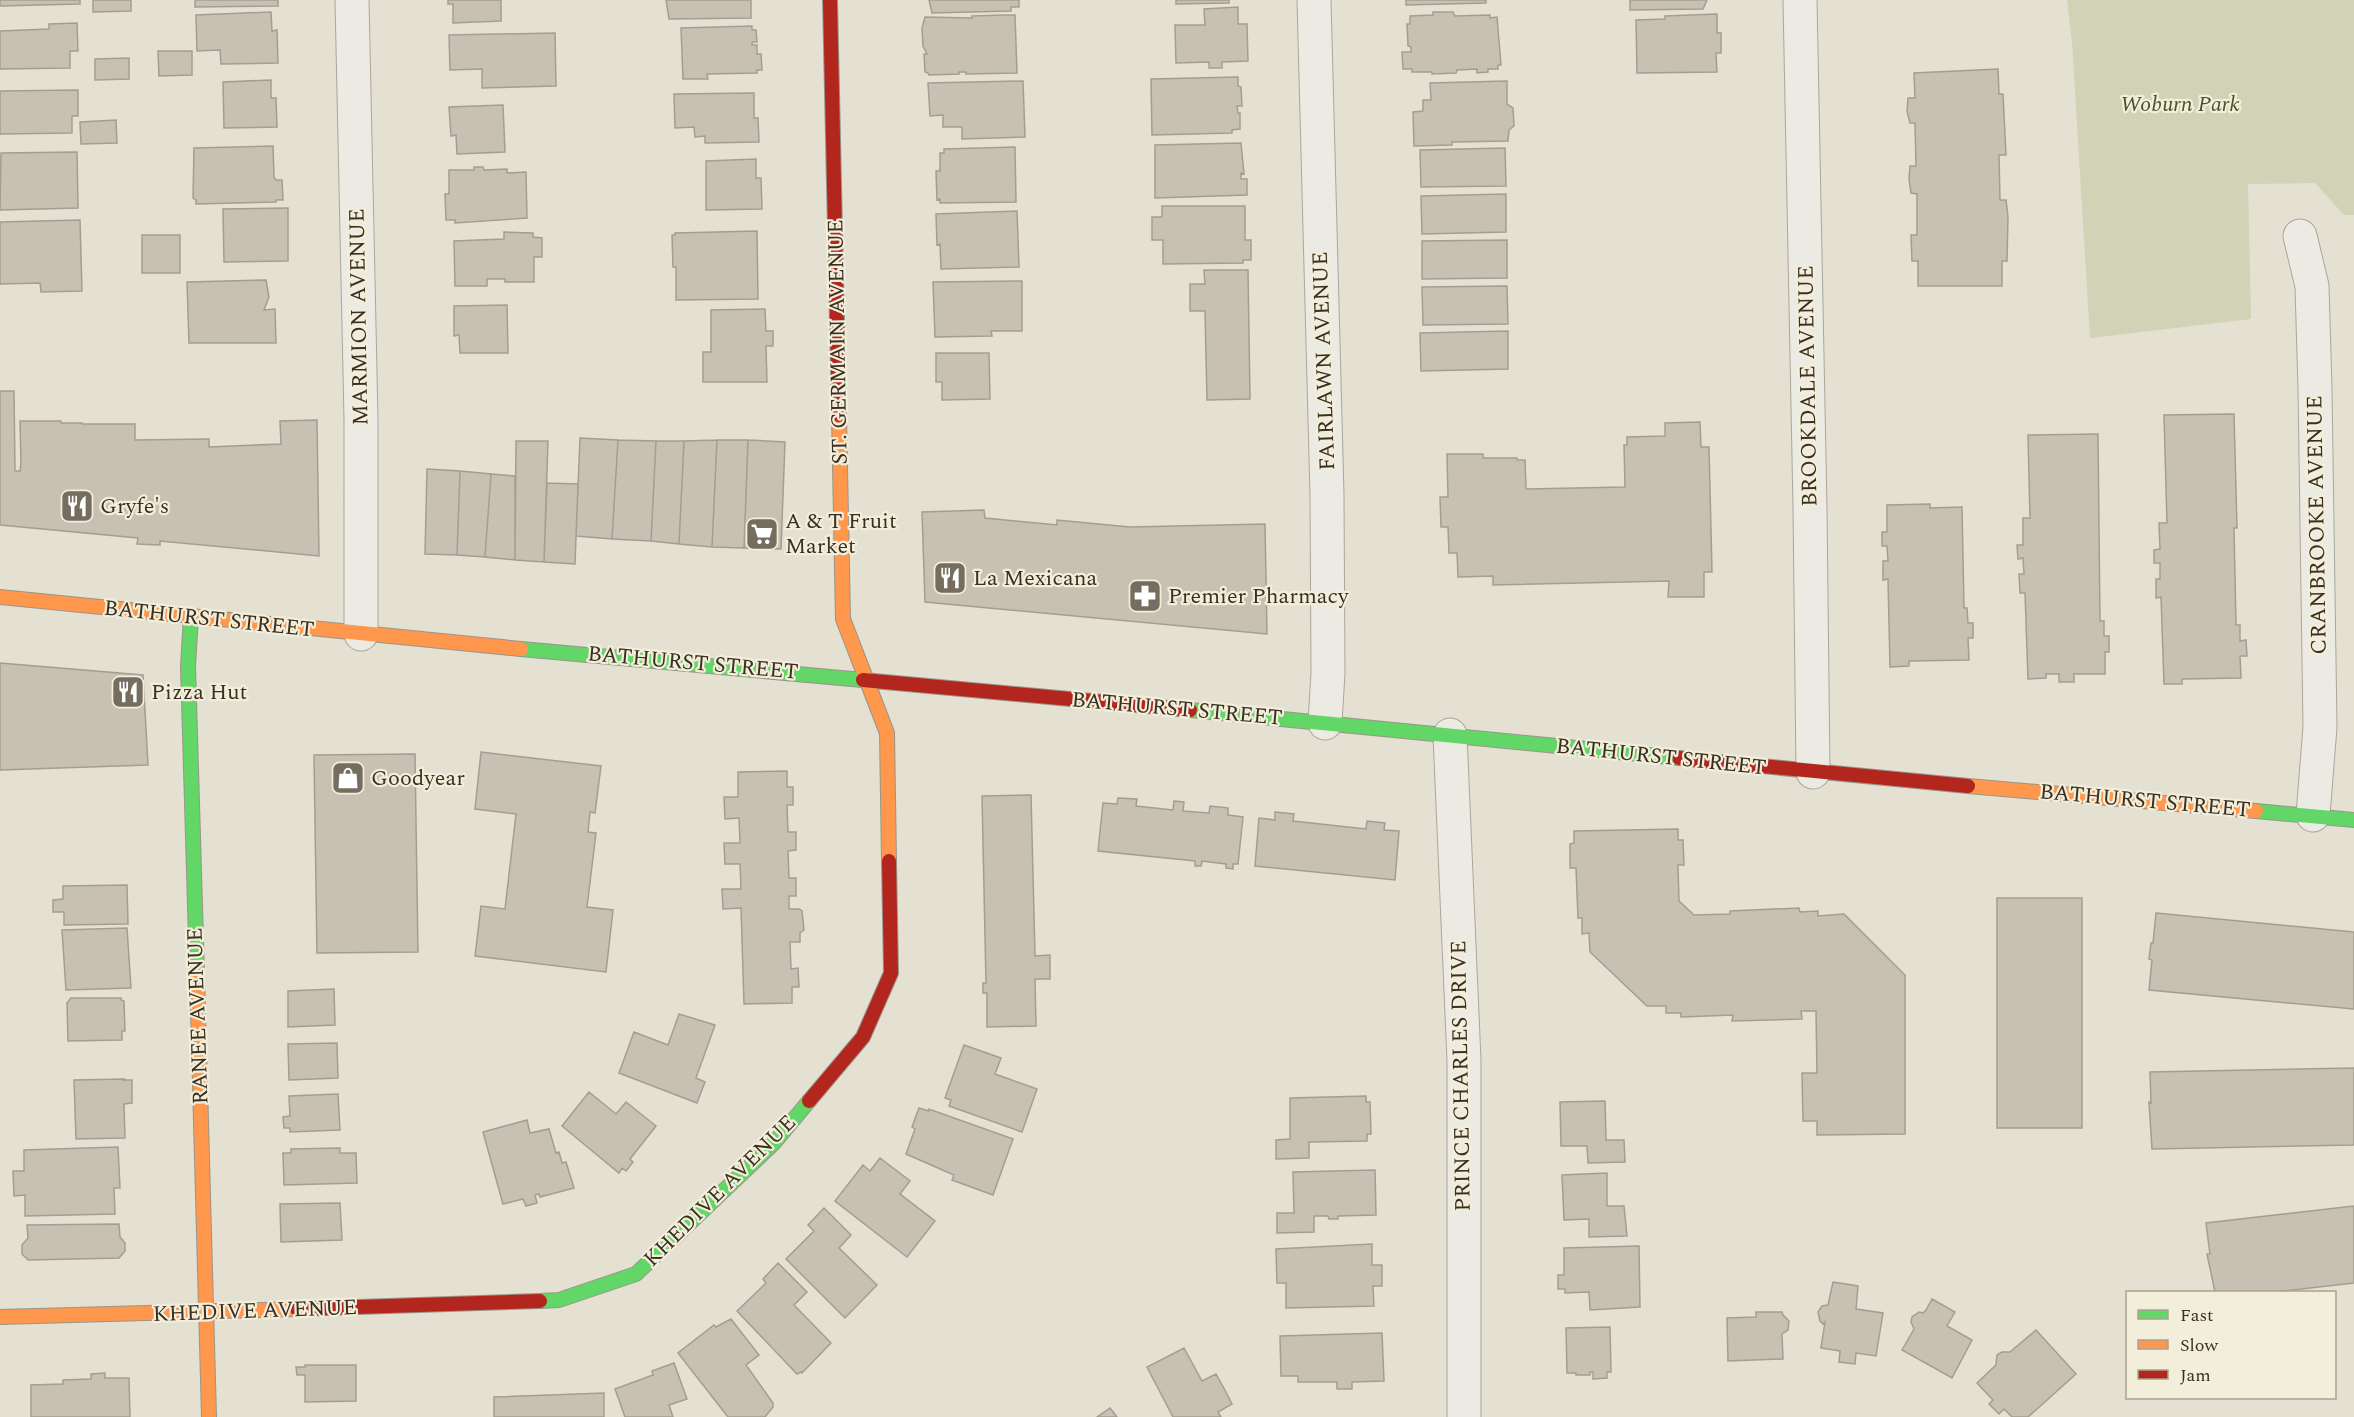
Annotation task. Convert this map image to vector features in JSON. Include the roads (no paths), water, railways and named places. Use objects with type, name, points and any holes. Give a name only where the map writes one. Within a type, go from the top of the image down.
[{"type":"street","name":"MARMION AVENUE","points":[[352,0],[361,419],[361,634]]},
{"type":"street","name":"ST. GERMAIN AVENUE","points":[[830,0],[843,620],[867,679]]},
{"type":"street","name":"FAIRLAWN AVENUE","points":[[1314,0],[1327,495],[1328,673],[1325,723]]},
{"type":"street","name":"BROOKDALE AVENUE","points":[[1800,0],[1813,772]]},
{"type":"street","name":"CRANBROOKE AVENUE","points":[[2300,236],[2312,285],[2315,389],[2320,727],[2313,815]]},
{"type":"street","name":"BATHURST STREET","points":[[0,597],[361,634],[867,679],[1813,772],[2354,820]]},
{"type":"street","name":"RANEE AVENUE","points":[[191,616],[188,666],[209,1417]]},
{"type":"street","name":"KHEDIVE AVENUE","points":[[0,1317],[422,1306],[560,1300],[636,1275],[774,1143],[863,1037],[891,973],[887,733],[867,679]]},
{"type":"street","name":"PRINCE CHARLES DRIVE","points":[[1450,735],[1464,1061],[1464,1417]]},
{"type":"place","name":"Gryfe's","points":[[77,506]]},
{"type":"place","name":"A & T Fruit Market","points":[[762,534]]},
{"type":"place","name":"La Mexicana","points":[[950,578]]},
{"type":"place","name":"Premier Pharmacy","points":[[1145,596]]},
{"type":"place","name":"Pizza Hut","points":[[128,692]]},
{"type":"place","name":"Goodyear","points":[[348,778]]},
{"type":"park label","name":"Woburn Park","points":[[2180,104]]}]
